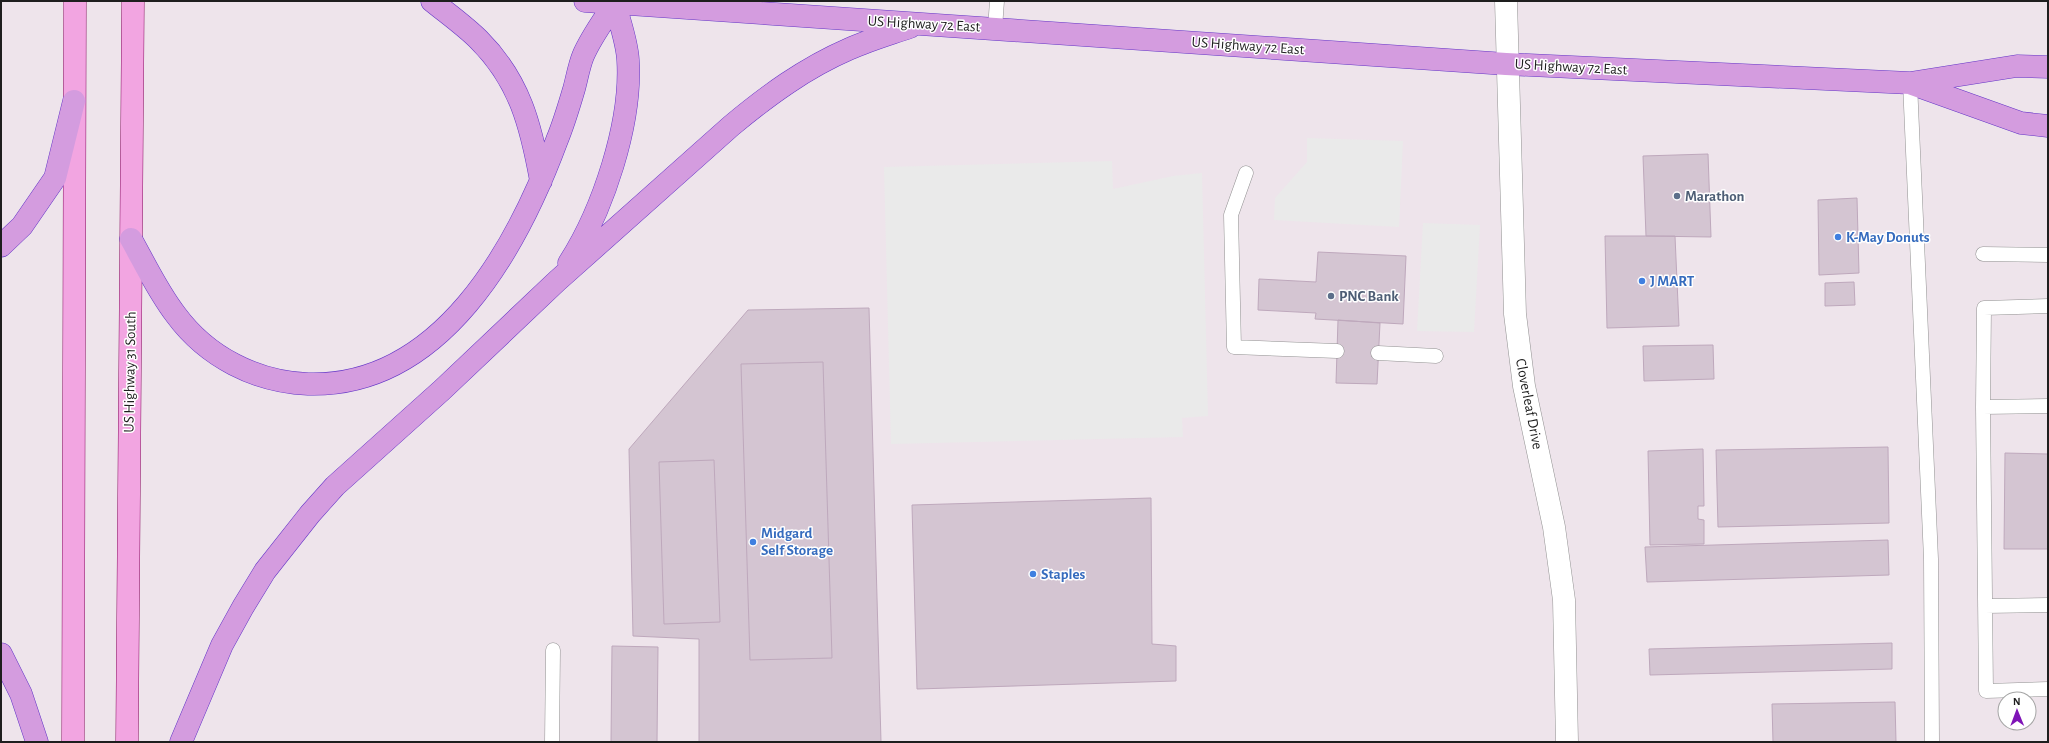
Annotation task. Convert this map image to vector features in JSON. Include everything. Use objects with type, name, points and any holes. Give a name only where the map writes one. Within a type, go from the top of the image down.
[{"type":"highway","points":[[432,1],[479,40],[495,57],[509,77],[528,118],[540,181]]},
{"type":"highway","name":"US Highway 72 East","points":[[585,1],[1506,64],[1910,83],[2017,66],[2048,67]]},
{"type":"highway","points":[[131,239],[176,315],[194,336],[216,354],[240,368],[266,378],[300,383],[321,384],[349,381],[376,373],[402,360],[441,332],[459,315],[501,256],[540,181],[562,126],[583,56],[615,3]]},
{"type":"highway","points":[[557,281],[576,251],[595,213],[611,169],[622,124],[628,59],[615,3]]},
{"type":"highway","points":[[181,742],[226,639],[265,571],[287,542],[335,486],[442,390],[557,281],[730,126],[760,102],[792,80],[844,52],[918,24]]},
{"type":"highway","name":"US Highway 72 East","points":[[1910,83],[2021,123],[2048,126]]},
{"type":"highway","points":[[1,246],[22,226],[55,178],[74,101]]},
{"type":"highway","points":[[1,654],[21,694],[37,742]]},
{"type":"main road","points":[[73,742],[75,1]]},
{"type":"main road","name":"US Highway 31 South","points":[[126,742],[133,1]]},
{"type":"street","name":"Cloverleaf Drive","points":[[1506,1],[1506,64],[1515,314],[1524,386],[1554,527],[1564,600],[1567,742]]},
{"type":"lane","points":[[995,28],[997,1]]},
{"type":"lane","points":[[1910,83],[1931,559],[1932,742]]},
{"type":"lane","points":[[1246,173],[1231,215],[1234,347],[1337,352]]},
{"type":"lane","points":[[1983,254],[2048,256]]},
{"type":"lane","points":[[2048,306],[1984,308],[1983,407],[1986,690],[2048,689]]},
{"type":"lane","points":[[1378,353],[1436,356]]},
{"type":"lane","points":[[1983,407],[2048,406]]},
{"type":"lane","points":[[1985,606],[2048,605]]},
{"type":"lane","points":[[552,742],[553,650]]},
{"type":"shaded area","points":[[1307,138],[1403,141],[1399,227],[1274,220],[1275,198],[1307,162]]},
{"type":"shaded area","points":[[1112,161],[1113,189],[1173,176],[1202,173],[1208,416],[1182,418],[1183,437],[891,444],[884,167]]},
{"type":"shaded area","points":[[1423,223],[1480,225],[1474,332],[1417,331]]},
{"type":"building","name":"Marathon","points":[[1708,154],[1711,237],[1646,236],[1643,156]]},
{"type":"building","name":"K-May Donuts","points":[[1857,198],[1859,273],[1819,275],[1818,200]]},
{"type":"building","name":"J MART","points":[[1605,236],[1675,236],[1679,326],[1607,328]]},
{"type":"building","name":"PNC Bank","points":[[1318,252],[1406,256],[1403,324],[1315,319],[1316,313],[1258,310],[1259,279],[1316,282]]},
{"type":"building","points":[[1854,282],[1855,305],[1825,306],[1825,283]]},
{"type":"building","name":"Midgard Self Storage","points":[[869,308],[881,742],[699,742],[699,639],[633,636],[629,449],[748,310]]},
{"type":"building","points":[[1338,320],[1380,323],[1377,384],[1336,383]]},
{"type":"building","points":[[1713,345],[1714,379],[1644,381],[1643,346]]},
{"type":"building","points":[[823,362],[832,658],[750,660],[741,364]]},
{"type":"building","points":[[1888,447],[1889,523],[1718,527],[1716,450]]},
{"type":"building","points":[[1703,449],[1704,506],[1698,506],[1698,519],[1704,520],[1704,544],[1650,545],[1648,451]]},
{"type":"building","points":[[2005,453],[2048,454],[2048,549],[2004,549]]},
{"type":"building","points":[[714,460],[720,622],[664,624],[659,462]]},
{"type":"building","name":"Staples","points":[[1151,498],[1152,644],[1176,646],[1176,681],[917,689],[912,505]]},
{"type":"building","points":[[1888,540],[1889,575],[1647,582],[1645,547]]},
{"type":"building","points":[[1892,643],[1892,669],[1650,675],[1649,649]]},
{"type":"building","points":[[612,646],[658,647],[657,742],[611,742]]},
{"type":"building","points":[[1895,702],[1896,742],[1773,742],[1772,704]]},
{"type":"place","name":"Marathon","points":[[1677,196]]},
{"type":"place","name":"K-May Donuts","points":[[1838,237]]},
{"type":"place","name":"J MART","points":[[1642,281]]},
{"type":"place","name":"PNC Bank","points":[[1331,296]]},
{"type":"place","name":"Midgard Self Storage","points":[[753,542]]},
{"type":"place","name":"Staples","points":[[1033,574]]}]
